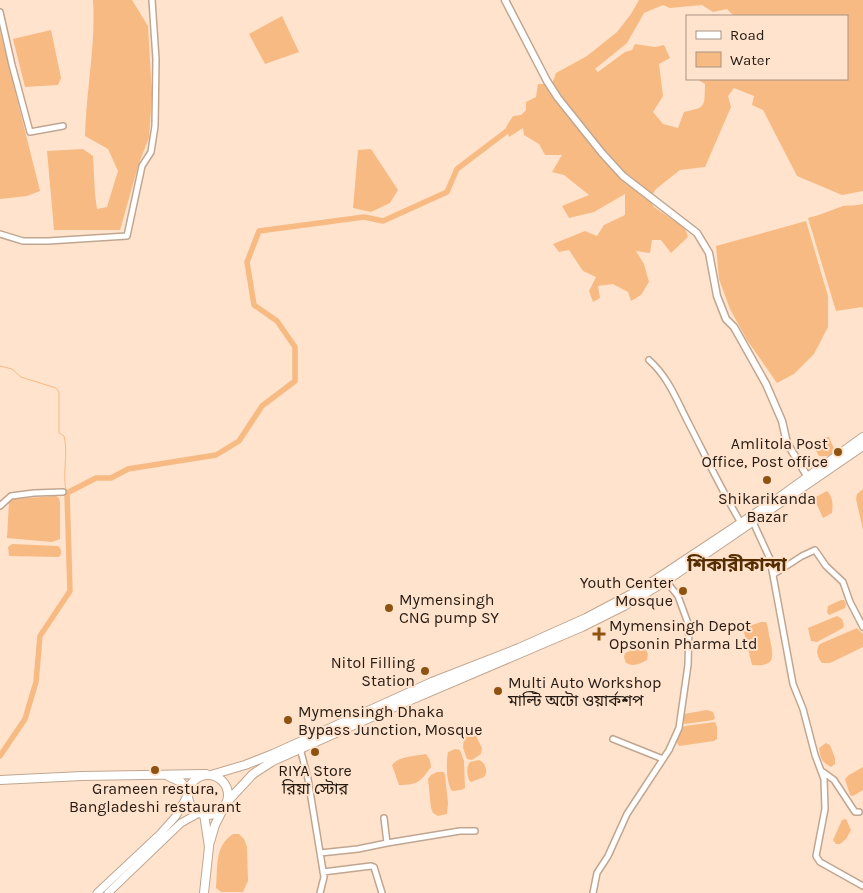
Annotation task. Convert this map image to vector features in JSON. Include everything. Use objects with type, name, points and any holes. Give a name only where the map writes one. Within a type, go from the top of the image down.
[{"type":"highway","points":[[161,775],[176,780],[188,792],[192,807],[201,814],[214,814],[225,805],[253,774],[273,761],[582,627],[624,606],[666,581],[754,522],[863,437]]},
{"type":"highway","points":[[188,792],[192,782],[201,776],[246,765],[273,754],[416,690],[586,618],[656,579],[777,499],[863,446]]},
{"type":"highway","points":[[0,780],[82,776],[217,776],[226,785],[228,791],[225,805],[215,825],[209,847],[204,893]]},
{"type":"highway","points":[[201,814],[209,847]]},
{"type":"main road","points":[[97,893],[160,834],[176,816],[188,792]]},
{"type":"main road","points":[[108,893],[181,823],[201,814]]},
{"type":"street","points":[[0,234],[23,241],[127,236],[142,166],[151,152],[155,126],[156,59],[152,0]]},
{"type":"street","points":[[506,0],[547,81],[558,98],[612,166],[697,233],[709,253],[717,296],[726,319],[734,328],[766,384],[782,421],[787,443],[809,479]]},
{"type":"street","points":[[0,12],[30,132],[63,126]]},
{"type":"street","points":[[649,360],[660,370],[672,386],[713,472],[741,523]]},
{"type":"street","points":[[0,506],[11,496],[63,492]]},
{"type":"street","points":[[754,522],[774,574],[793,684],[803,709],[815,756],[823,772],[825,809],[816,856],[820,862],[863,886]]},
{"type":"street","points":[[774,574],[814,550],[826,566],[843,582],[850,602],[863,627]]},
{"type":"street","points":[[593,893],[597,873],[608,856],[627,814],[669,750],[679,728],[688,665],[689,626],[678,596],[666,581]]},
{"type":"street","points":[[613,739],[663,759]]},
{"type":"street","points":[[300,748],[308,779],[324,877],[320,893]]},
{"type":"street","points":[[823,772],[834,780],[855,812],[859,812]]},
{"type":"street","points":[[384,818],[387,843]]},
{"type":"street","points":[[320,853],[358,849],[460,831],[475,831]]},
{"type":"street","points":[[323,872],[374,867],[382,893]]},
{"type":"water","points":[[93,0],[132,0],[148,26],[152,94],[149,138],[139,163],[120,230],[54,230],[47,151],[83,149],[93,156],[97,209],[107,207],[118,171],[108,149],[85,136],[94,17]]},
{"type":"water","points":[[639,0],[863,0],[863,191],[842,195],[797,176],[763,110],[752,105],[754,96],[734,88],[728,96],[731,107],[705,167],[680,170],[656,189],[651,196],[651,202],[654,207],[685,228],[688,237],[671,253],[661,240],[652,240],[650,253],[636,251],[644,264],[649,282],[641,295],[631,301],[628,292],[613,284],[598,286],[600,298],[593,302],[589,291],[596,277],[583,271],[569,250],[559,252],[553,244],[585,231],[597,236],[604,225],[625,215],[625,194],[594,212],[569,218],[562,206],[589,195],[564,175],[552,172],[562,155],[545,155],[539,144],[524,135],[523,128],[509,137],[506,127],[513,116],[521,115],[526,110],[526,102],[536,97],[538,84],[552,84],[556,73],[587,56],[617,32]]},
{"type":"water","points":[[282,16],[299,52],[265,64],[249,34]]},
{"type":"water","points":[[51,30],[61,78],[58,85],[25,87],[13,39]]},
{"type":"water","points":[[0,31],[40,191],[27,196],[0,199]]},
{"type":"water","points":[[371,149],[398,190],[390,203],[371,212],[353,208],[358,150]]},
{"type":"water","points":[[863,204],[863,309],[862,307],[836,311],[808,218],[843,206]]},
{"type":"water","points":[[806,221],[828,296],[828,327],[814,354],[794,374],[777,383],[747,340],[730,309],[719,279],[716,246]]},
{"type":"water","points":[[829,437],[835,451],[828,456],[819,456],[814,447],[816,442]]},
{"type":"water","points":[[863,489],[863,530],[856,499],[857,494]]},
{"type":"water","points":[[827,491],[832,501],[832,513],[823,518],[814,498]]},
{"type":"water","points":[[56,496],[59,498],[60,503],[60,539],[52,542],[7,538],[9,502],[12,499]]},
{"type":"water","points":[[12,544],[58,546],[61,553],[59,557],[9,556],[8,547]]},
{"type":"water","points":[[844,600],[846,604],[845,608],[829,615],[827,612],[828,606]]},
{"type":"water","points":[[837,616],[842,619],[843,628],[817,642],[811,641],[808,628]]},
{"type":"water","points":[[766,622],[768,626],[772,659],[766,664],[752,665],[744,632],[749,626]]},
{"type":"water","points":[[857,628],[863,634],[863,647],[830,663],[822,663],[817,654],[820,644]]},
{"type":"water","points":[[640,647],[645,648],[648,654],[647,660],[634,665],[626,663],[625,653]]},
{"type":"water","points":[[707,710],[713,712],[715,718],[713,720],[685,724],[683,722],[684,714]]},
{"type":"water","points":[[715,722],[717,739],[714,741],[679,746],[676,741],[679,729],[685,726]]},
{"type":"water","points":[[476,736],[482,748],[481,754],[472,760],[467,759],[463,748],[464,737]]},
{"type":"water","points":[[826,743],[830,745],[835,758],[835,764],[831,767],[823,762],[820,755],[819,748]]},
{"type":"water","points":[[455,749],[460,750],[464,761],[465,788],[452,791],[448,778],[447,761],[448,752]]},
{"type":"water","points":[[426,754],[430,760],[431,767],[424,776],[418,782],[399,785],[392,765],[403,758]]},
{"type":"water","points":[[479,760],[485,765],[486,773],[484,777],[471,782],[467,771],[468,766],[470,762]]},
{"type":"water","points":[[863,767],[863,790],[853,796],[850,795],[845,779]]},
{"type":"water","points":[[437,772],[444,772],[448,803],[447,814],[438,816],[433,813],[431,808],[428,779]]},
{"type":"water","points":[[846,819],[851,830],[846,839],[840,844],[836,844],[833,840],[842,820]]},
{"type":"water","points":[[233,834],[239,834],[244,839],[247,847],[248,881],[243,892],[221,892],[216,888],[218,858],[223,845]]},
{"type":"waterway","points":[[0,756],[25,719],[36,682],[40,636],[70,591],[67,493],[96,478],[111,478],[128,469],[216,455],[239,441],[262,406],[295,381],[295,347],[277,321],[254,305],[247,262],[259,231],[364,217],[383,221],[447,192],[457,169],[507,131]]},
{"type":"waterway","points":[[0,366],[12,369],[21,377],[56,388],[59,392],[59,433],[64,436],[66,450],[65,486],[67,493]]},
{"type":"place","name":"Amlitola Post Office, Post office","points":[[838,452]]},
{"type":"place","name":"Shikarikanda Bazar","points":[[767,480]]},
{"type":"place","name":"Youth Center Mosque","points":[[683,591]]},
{"type":"place","name":"Mymensingh CNG pump SY","points":[[389,608]]},
{"type":"place","name":"Mymensingh Depot Opsonin Pharma Ltd","points":[[599,634]]},
{"type":"place","name":"Nitol Filling Station","points":[[425,671]]},
{"type":"place","name":"Multi Auto Workshop মাল্টি অটো ওয়ার্কশপ","points":[[498,691]]},
{"type":"place","name":"Mymensingh Dhaka Bypass Junction, Mosque","points":[[288,720]]},
{"type":"place","name":"RIYA Store রিয়া স্টোর","points":[[315,752]]},
{"type":"place","name":"Grameen restura, Bangladeshi restaurant","points":[[155,770]]},
{"type":"district","name":"শিকারীকান্দা","points":[[737,564]]}]
